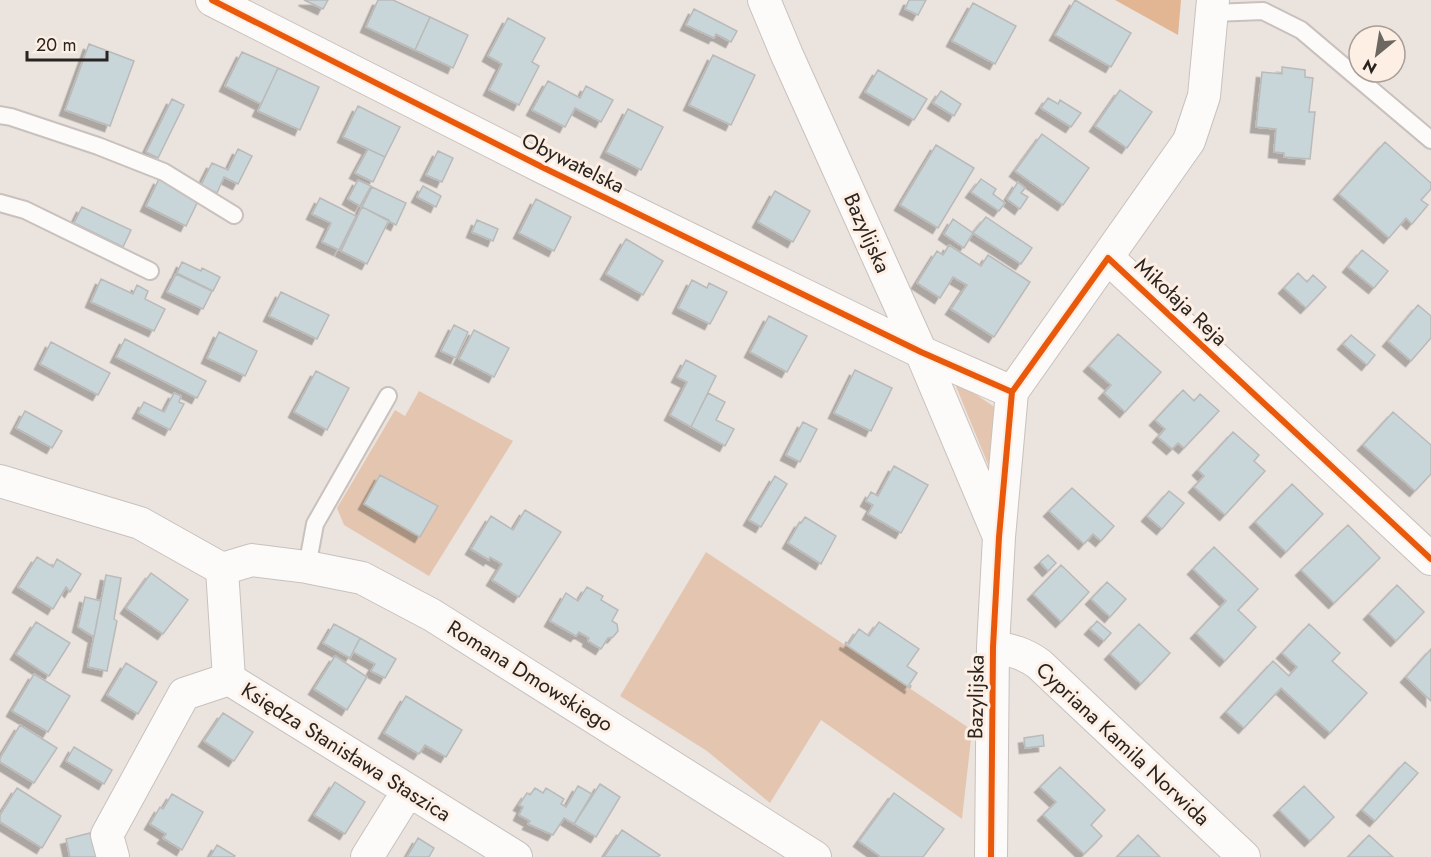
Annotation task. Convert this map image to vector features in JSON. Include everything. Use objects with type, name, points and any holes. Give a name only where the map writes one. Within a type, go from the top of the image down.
[{"type":"street","name":"Obywatelska","points":[[212,0],[542,167],[921,352],[1012,392]]},
{"type":"street","name":"Bazylijska","points":[[764,0],[921,352],[999,537],[993,647],[991,857]]},
{"type":"street","points":[[1108,258],[1189,141],[1204,96],[1213,6]]},
{"type":"street","name":"Mikołaja Reja","points":[[1012,392],[1108,258],[1315,448],[1431,559]]},
{"type":"street","points":[[999,537],[1012,392]]},
{"type":"street","points":[[0,481],[140,523],[222,569]]},
{"type":"street","name":"Romana Dmowskiego","points":[[222,569],[252,560],[307,567],[362,578],[432,615],[815,857]]},
{"type":"street","name":"Księdza Stanisława Staszica","points":[[222,569],[229,679],[516,857]]},
{"type":"street","name":"Cypriana Kamila Norwida","points":[[993,647],[1013,650],[1027,655],[1038,663],[1244,857]]},
{"type":"street","points":[[113,857],[107,835],[184,694],[229,679]]},
{"type":"street","points":[[367,857],[408,791]]},
{"type":"lane","points":[[1213,6],[1263,11],[1301,30],[1431,140]]},
{"type":"lane","points":[[0,116],[11,117],[98,146],[164,172],[234,215]]},
{"type":"lane","points":[[0,203],[25,210],[150,271]]},
{"type":"lane","points":[[307,567],[315,524],[388,396]]},
{"type":"shaded area","points":[[1115,0],[1181,0],[1178,35]]},
{"type":"shaded area","points":[[953,379],[996,408],[992,474]]},
{"type":"shaded area","points":[[419,391],[513,441],[429,576],[344,525],[337,508],[395,410],[405,416]]},
{"type":"shaded area","points":[[706,552],[972,730],[962,819],[821,720],[770,803],[707,751],[620,696]]},
{"type":"building","points":[[304,0],[328,0],[323,9]]},
{"type":"building","points":[[378,0],[393,0],[430,17],[415,50],[366,27]]},
{"type":"building","points":[[909,0],[926,0],[918,15],[905,9]]},
{"type":"building","points":[[1075,0],[1131,33],[1111,67],[1055,35]]},
{"type":"building","points":[[973,3],[1016,26],[995,64],[952,41]]},
{"type":"building","points":[[694,9],[737,31],[731,42],[716,34],[714,38],[686,25]]},
{"type":"building","points":[[430,17],[468,35],[453,68],[415,50]]},
{"type":"building","points":[[508,18],[545,38],[532,62],[539,66],[519,105],[489,90],[502,64],[488,56]]},
{"type":"building","points":[[89,44],[134,61],[110,126],[65,110]]},
{"type":"building","points":[[242,52],[278,68],[261,104],[225,86]]},
{"type":"building","points":[[713,55],[755,75],[731,125],[689,105]]},
{"type":"building","points":[[1282,67],[1305,70],[1305,77],[1313,78],[1309,112],[1315,112],[1310,159],[1284,157],[1284,153],[1274,152],[1276,129],[1256,127],[1262,72],[1282,74]]},
{"type":"building","points":[[278,68],[319,87],[300,130],[258,111]]},
{"type":"building","points":[[878,70],[927,99],[914,120],[865,92]]},
{"type":"building","points":[[548,81],[580,98],[586,86],[613,100],[601,122],[575,108],[565,127],[532,110]]},
{"type":"building","points":[[1120,90],[1152,112],[1127,148],[1095,126]]},
{"type":"building","points":[[941,91],[961,104],[954,116],[933,103]]},
{"type":"building","points":[[1048,98],[1058,104],[1060,100],[1081,113],[1071,127],[1041,108]]},
{"type":"building","points":[[172,99],[184,105],[158,158],[146,152]]},
{"type":"building","points":[[358,106],[400,127],[385,157],[343,137]]},
{"type":"building","points":[[628,109],[663,127],[641,170],[606,152]]},
{"type":"building","points":[[1042,134],[1089,168],[1063,205],[1015,171]]},
{"type":"building","points":[[1385,142],[1431,183],[1431,189],[1421,200],[1428,205],[1412,224],[1406,218],[1389,238],[1339,194]]},
{"type":"building","points":[[936,145],[974,168],[938,228],[900,205]]},
{"type":"building","points":[[238,149],[252,156],[238,184],[224,177],[217,193],[201,185],[212,163],[228,170]]},
{"type":"building","points":[[368,149],[385,157],[373,182],[355,173]]},
{"type":"building","points":[[438,151],[453,158],[442,182],[426,175]]},
{"type":"building","points":[[159,179],[199,199],[186,226],[146,206]]},
{"type":"building","points":[[981,179],[996,189],[993,194],[1005,203],[999,211],[971,192]]},
{"type":"building","points":[[358,180],[371,186],[360,206],[348,199]]},
{"type":"building","points":[[1018,182],[1025,188],[1021,193],[1028,197],[1020,209],[1007,199]]},
{"type":"building","points":[[423,186],[441,196],[436,207],[417,197]]},
{"type":"building","points":[[372,187],[406,203],[396,225],[362,207]]},
{"type":"building","points":[[775,191],[810,211],[793,242],[758,222]]},
{"type":"building","points":[[320,198],[356,216],[339,250],[322,242],[331,223],[312,214]]},
{"type":"building","points":[[536,199],[571,217],[554,251],[519,233]]},
{"type":"building","points":[[82,207],[131,230],[123,247],[74,223]]},
{"type":"building","points":[[362,207],[389,220],[367,264],[341,251]]},
{"type":"building","points":[[986,217],[1032,248],[1021,264],[973,233]]},
{"type":"building","points":[[953,219],[973,233],[964,248],[944,234]]},
{"type":"building","points":[[477,220],[498,229],[493,241],[472,232]]},
{"type":"building","points":[[626,239],[663,261],[643,295],[606,274]]},
{"type":"building","points":[[949,245],[981,266],[988,255],[1030,282],[994,337],[951,309],[967,285],[953,277],[940,298],[917,283],[937,251],[943,255]]},
{"type":"building","points":[[1362,250],[1388,271],[1374,288],[1348,267]]},
{"type":"building","points":[[182,262],[220,277],[213,291],[177,273]]},
{"type":"building","points":[[1298,273],[1307,282],[1313,275],[1326,287],[1306,308],[1284,288]]},
{"type":"building","points":[[176,274],[212,291],[203,309],[167,292]]},
{"type":"building","points":[[101,279],[133,294],[137,285],[148,291],[145,299],[165,309],[154,331],[91,302]]},
{"type":"building","points":[[692,280],[707,288],[709,283],[727,292],[710,324],[678,308]]},
{"type":"building","points":[[281,292],[329,315],[317,339],[269,316]]},
{"type":"building","points":[[1418,305],[1431,316],[1431,338],[1411,361],[1388,341]]},
{"type":"building","points":[[769,316],[807,336],[787,372],[750,352]]},
{"type":"building","points":[[454,325],[468,332],[456,358],[441,351]]},
{"type":"building","points":[[474,330],[509,348],[494,377],[459,359]]},
{"type":"building","points":[[219,332],[257,351],[245,376],[207,358]]},
{"type":"building","points":[[1118,334],[1161,372],[1125,412],[1104,393],[1111,385],[1089,366]]},
{"type":"building","points":[[1351,335],[1375,355],[1367,365],[1343,344]]},
{"type":"building","points":[[125,339],[206,381],[197,398],[116,357]]},
{"type":"building","points":[[51,342],[110,373],[98,395],[40,364]]},
{"type":"building","points":[[686,360],[716,376],[691,427],[670,415],[687,382],[677,377]]},
{"type":"building","points":[[855,370],[892,388],[871,431],[834,413]]},
{"type":"building","points":[[316,371],[349,388],[327,430],[294,412]]},
{"type":"building","points":[[1183,390],[1194,401],[1200,394],[1219,411],[1184,448],[1178,443],[1172,449],[1158,437],[1165,429],[1155,420]]},
{"type":"building","points":[[174,393],[181,396],[179,402],[184,404],[170,430],[138,413],[144,402],[164,412]]},
{"type":"building","points":[[708,393],[725,402],[716,420],[734,429],[725,446],[691,427]]},
{"type":"building","points":[[25,411],[62,431],[52,448],[16,428]]},
{"type":"building","points":[[1393,412],[1431,445],[1431,474],[1415,491],[1363,445]]},
{"type":"building","points":[[803,422],[817,429],[800,462],[786,455]]},
{"type":"building","points":[[1233,432],[1259,455],[1254,461],[1265,471],[1225,515],[1194,487],[1204,476],[1198,470]]},
{"type":"building","points":[[894,466],[928,485],[901,533],[868,514],[873,505],[866,501],[871,492],[878,496]]},
{"type":"building","points":[[380,475],[438,506],[420,537],[364,504]]},
{"type":"building","points":[[775,476],[787,484],[761,527],[749,520]]},
{"type":"building","points":[[1292,484],[1323,514],[1286,552],[1255,522]]},
{"type":"building","points":[[1072,488],[1114,526],[1101,541],[1093,534],[1084,544],[1049,511]]},
{"type":"building","points":[[1169,491],[1184,503],[1162,529],[1147,516]]},
{"type":"building","points":[[525,510],[561,532],[519,597],[492,580],[502,564],[490,557],[489,560],[471,549],[491,516],[513,530]]},
{"type":"building","points":[[805,517],[836,536],[821,564],[788,543]]},
{"type":"building","points":[[1348,525],[1380,558],[1334,603],[1301,570]]},
{"type":"building","points":[[1214,547],[1258,589],[1238,610],[1256,627],[1225,661],[1196,633],[1226,601],[1193,569]]},
{"type":"building","points":[[1048,555],[1056,563],[1048,571],[1040,562]]},
{"type":"building","points":[[37,557],[53,567],[57,559],[81,574],[70,592],[66,587],[53,609],[18,587]]},
{"type":"building","points":[[1061,565],[1089,592],[1061,622],[1033,594]]},
{"type":"building","points":[[151,573],[188,600],[163,634],[126,608]]},
{"type":"building","points":[[106,575],[121,578],[114,619],[117,621],[107,671],[88,667]]},
{"type":"building","points":[[1107,582],[1126,599],[1110,617],[1091,599]]},
{"type":"building","points":[[1397,585],[1424,612],[1396,641],[1369,614]]},
{"type":"building","points":[[587,587],[603,596],[601,600],[618,610],[612,621],[617,624],[618,631],[613,637],[608,638],[601,649],[579,632],[576,636],[550,621],[566,593],[578,601]]},
{"type":"building","points":[[85,597],[101,601],[94,637],[78,627]]},
{"type":"building","points":[[1097,621],[1111,633],[1104,641],[1090,629]]},
{"type":"building","points":[[36,622],[70,643],[49,676],[16,654]]},
{"type":"building","points":[[879,622],[919,649],[907,666],[917,673],[909,685],[910,688],[845,644],[846,642],[849,644],[859,629],[869,636]]},
{"type":"building","points":[[334,624],[360,638],[350,658],[323,643]]},
{"type":"building","points":[[1139,624],[1170,653],[1141,684],[1110,654]]},
{"type":"building","points":[[1309,624],[1340,653],[1332,661],[1367,693],[1330,733],[1281,688],[1244,728],[1226,712],[1273,661],[1289,676],[1297,667],[1282,653]]},
{"type":"building","points":[[360,638],[396,659],[385,678],[371,671],[375,664],[353,652]]},
{"type":"building","points":[[1431,649],[1431,701],[1406,677]]},
{"type":"building","points":[[335,656],[367,677],[347,710],[314,689]]},
{"type":"building","points":[[126,663],[157,682],[138,714],[107,695]]},
{"type":"building","points":[[34,674],[70,696],[48,732],[12,711]]},
{"type":"building","points":[[406,696],[462,730],[446,757],[425,745],[419,754],[384,733]]},
{"type":"building","points":[[223,713],[253,732],[234,761],[204,741]]},
{"type":"building","points":[[20,725],[57,748],[34,783],[0,762],[0,758]]},
{"type":"building","points":[[1043,735],[1044,746],[1025,748],[1024,738]]},
{"type":"building","points":[[74,747],[112,770],[104,784],[66,761]]},
{"type":"building","points":[[1405,762],[1418,773],[1375,821],[1362,810]]},
{"type":"building","points":[[1060,767],[1105,810],[1091,825],[1102,836],[1084,854],[1043,815],[1056,802],[1040,787]]},
{"type":"building","points":[[335,782],[365,802],[345,834],[314,815]]},
{"type":"building","points":[[600,784],[620,797],[596,837],[574,824]]},
{"type":"building","points":[[578,786],[592,794],[574,824],[564,818],[553,835],[528,824],[530,821],[519,815],[523,807],[519,805],[527,793],[530,795],[535,788],[543,793],[546,788],[564,799],[561,804],[566,807]]},
{"type":"building","points":[[1304,786],[1334,817],[1310,841],[1279,810]]},
{"type":"building","points":[[17,788],[61,816],[42,848],[0,822],[0,815]]},
{"type":"building","points":[[894,793],[944,829],[923,857],[881,857],[859,841]]},
{"type":"building","points":[[172,794],[203,812],[182,850],[163,838],[166,834],[150,824],[160,807],[163,809]]},
{"type":"building","points":[[622,830],[660,855],[658,857],[604,857]]},
{"type":"building","points":[[90,833],[96,857],[70,857],[66,839]]},
{"type":"building","points":[[1138,835],[1160,857],[1117,857]]},
{"type":"building","points":[[1369,835],[1393,857],[1348,857]]},
{"type":"building","points":[[418,838],[434,848],[429,857],[407,857]]},
{"type":"building","points":[[217,845],[235,856],[210,857]]},
{"type":"cycle path","points":[[212,0],[542,167],[921,352],[1012,392]]},
{"type":"cycle path","points":[[991,857],[993,647],[999,537],[1012,392],[1108,258],[1431,559]]}]
